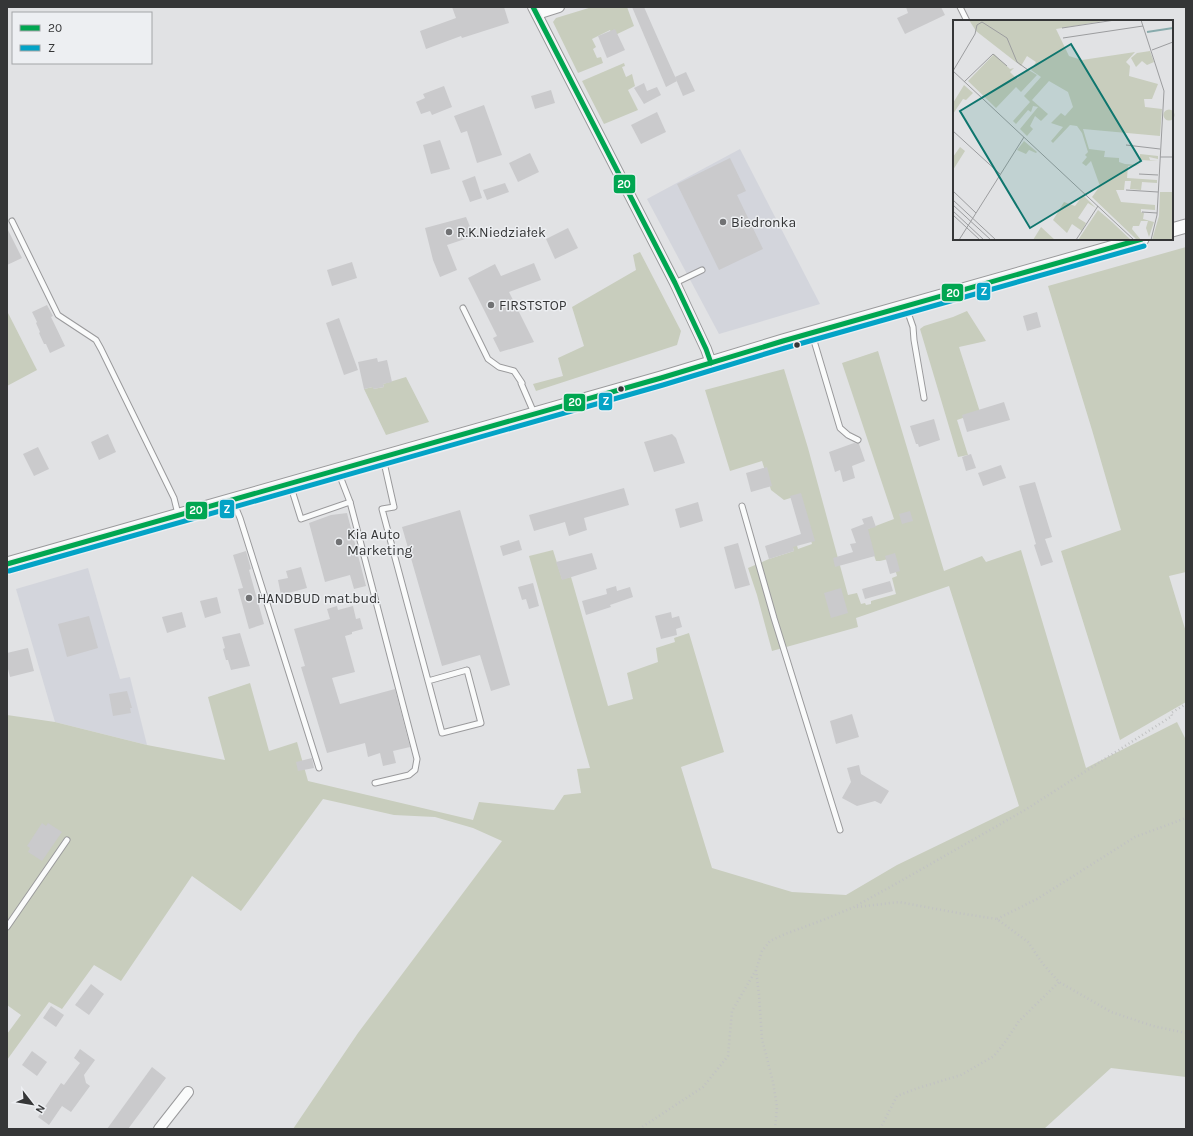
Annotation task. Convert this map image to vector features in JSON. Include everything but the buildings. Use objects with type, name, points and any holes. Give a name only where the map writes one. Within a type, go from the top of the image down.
[{"type":"street","points":[[559,7],[535,11],[675,283],[711,363]]},
{"type":"street","points":[[1173,230],[1186,226]]},
{"type":"street","points":[[7,564],[1138,240]]},
{"type":"street","points":[[159,1129],[188,1092]]},
{"type":"lane","points":[[960,7],[966,20]]},
{"type":"lane","points":[[12,221],[58,315],[96,340],[102,349],[174,498],[178,515]]},
{"type":"lane","points":[[675,283],[702,270]]},
{"type":"lane","points":[[906,306],[913,327],[924,398]]},
{"type":"lane","points":[[463,308],[488,359],[498,367],[514,371],[522,382],[521,384],[534,413]]},
{"type":"lane","points":[[812,334],[840,428],[848,435],[858,440]]},
{"type":"lane","points":[[382,457],[394,507],[382,509],[428,681],[442,733],[481,723],[467,670],[428,681]]},
{"type":"lane","points":[[337,470],[350,502],[417,759],[414,770],[409,775],[375,783]]},
{"type":"lane","points":[[290,483],[301,519],[350,502]]},
{"type":"lane","points":[[233,500],[319,768]]},
{"type":"lane","points":[[742,506],[776,626],[840,830]]},
{"type":"lane","points":[[7,927],[67,840]]},
{"type":"path","points":[[639,1129],[703,1087],[728,1056],[732,1011],[756,970],[762,951],[770,941],[854,907],[1025,810],[1172,716],[1171,713],[1186,704]]},
{"type":"path","points":[[997,919],[1038,899],[1135,837],[1186,818]]},
{"type":"path","points":[[854,907],[899,902],[997,919],[1028,942],[1043,964],[1059,982],[1111,1012],[1153,1026],[1186,1033]]},
{"type":"path","points":[[756,970],[762,1039],[773,1082],[776,1107],[775,1129]]},
{"type":"path","points":[[880,1129],[897,1096],[961,1075],[994,1056],[1019,1021],[1059,982]]},
{"type":"shaded area","points":[[740,149],[820,304],[719,334],[647,199]]},
{"type":"shaded area","points":[[88,568],[120,679],[130,677],[147,745],[55,722],[16,589]]},
{"type":"green space","points":[[592,7],[627,7],[634,26],[613,36],[610,30],[592,39],[596,47],[593,49],[597,58],[601,57],[603,63],[578,73],[553,22],[556,18]]},
{"type":"green space","points":[[624,63],[625,66],[622,67],[626,77],[632,74],[635,86],[628,90],[638,110],[604,124],[582,81]]},
{"type":"green space","points":[[1186,247],[1186,572],[1169,576],[1186,632],[1186,702],[1120,740],[1061,551],[1121,530],[1048,286]]},
{"type":"green space","points":[[640,252],[681,331],[677,345],[536,391],[533,384],[563,376],[558,358],[584,346],[572,307],[636,270],[633,255]]},
{"type":"green space","points":[[7,311],[37,370],[7,386]]},
{"type":"green space","points":[[967,311],[986,341],[959,347],[980,412],[957,420],[968,455],[958,457],[920,329],[924,326]]},
{"type":"green space","points":[[878,351],[944,571],[982,556],[986,562],[1021,550],[1086,768],[1177,722],[1186,740],[1186,1077],[1111,1068],[1044,1129],[293,1129],[358,1033],[502,841],[473,828],[435,817],[394,815],[323,799],[241,911],[192,876],[121,981],[94,965],[62,1009],[49,1002],[7,1060],[7,1034],[21,1015],[7,1005],[7,715],[55,722],[147,745],[225,760],[208,697],[250,683],[269,751],[297,742],[308,781],[473,820],[479,802],[554,810],[564,795],[581,793],[577,769],[590,768],[529,556],[553,550],[562,579],[571,577],[608,706],[633,699],[627,673],[658,662],[656,648],[675,642],[674,638],[689,633],[724,752],[681,767],[712,868],[792,892],[846,895],[897,865],[1019,806],[949,586],[856,618],[858,627],[772,651],[748,568],[794,551],[790,538],[795,539],[798,549],[812,544],[797,496],[784,500],[771,490],[762,461],[730,471],[705,390],[784,369],[808,448],[848,595],[857,593],[861,604],[871,604],[871,601],[896,594],[892,578],[897,576],[892,558],[876,561],[865,530],[894,519],[842,363]]},
{"type":"green space","points":[[406,377],[429,422],[386,435],[364,389],[384,387],[383,384]]},
{"type":"transit line","name":"20","points":[[533,7],[675,283],[711,363]]},
{"type":"transit line","name":"20","points":[[7,564],[661,378],[783,341],[1138,240]]},
{"type":"transit line","name":"Z","points":[[9,571],[663,385],[785,348],[1144,246]]},
{"type":"place","name":"Biedronka","points":[[723,222]]},
{"type":"place","name":"R.K.Niedziałek","points":[[449,232]]},
{"type":"place","name":"FIRSTSTOP","points":[[491,305]]},
{"type":"place","name":"Kia Auto Marketing","points":[[339,542]]},
{"type":"place","name":"HANDBUD mat.bud.","points":[[249,598]]}]
